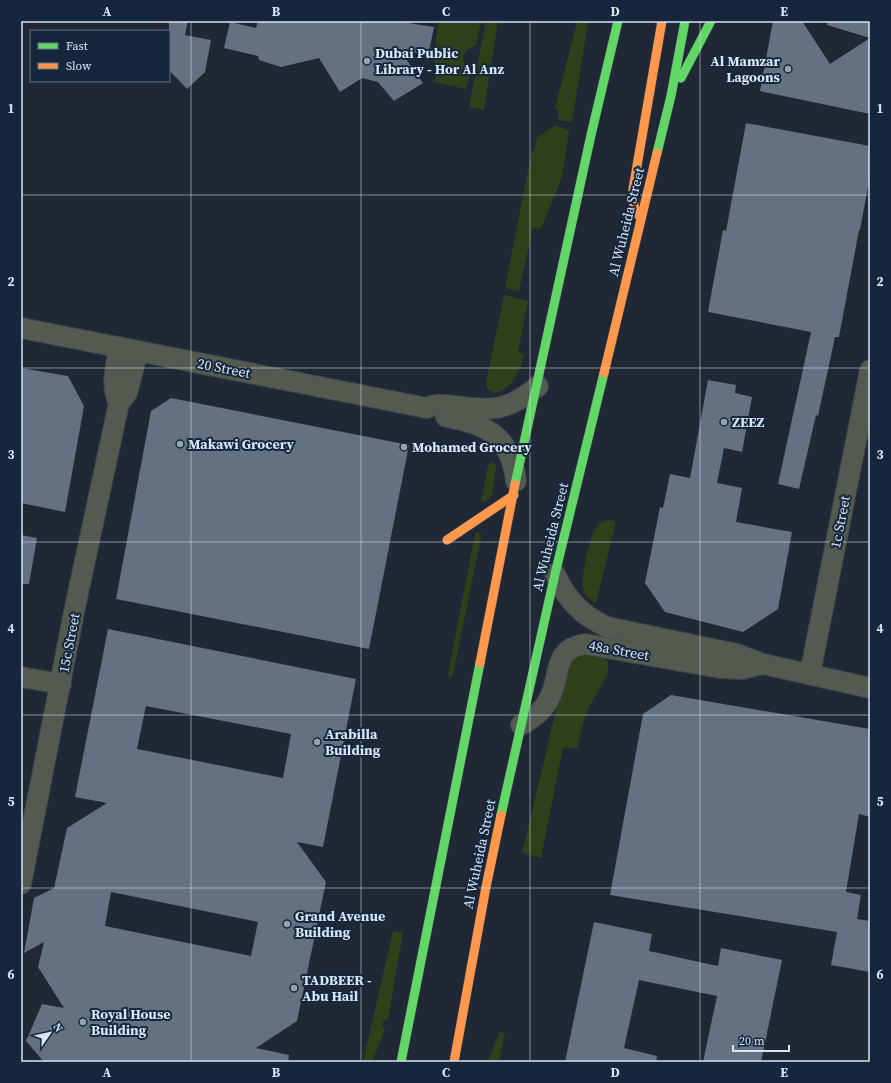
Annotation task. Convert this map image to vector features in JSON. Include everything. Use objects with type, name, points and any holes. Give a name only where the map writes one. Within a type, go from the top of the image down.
[{"type":"main road","points":[[401,1062],[515,488],[600,96],[618,21]]},
{"type":"main road","points":[[641,220],[635,210],[633,189],[662,21]]},
{"type":"main road","name":"Al Wuheida Street","points":[[454,1062],[486,887],[556,574],[671,96],[685,21]]},
{"type":"main road","points":[[671,96],[711,21]]},
{"type":"main road","points":[[600,96],[602,45]]},
{"type":"main road","points":[[447,540],[515,488]]},
{"type":"street","name":"20 Street","points":[[21,328],[427,408],[435,414],[476,424],[501,440],[509,452],[514,466],[515,488]]},
{"type":"street","name":"15c Street","points":[[119,347],[114,384],[116,397],[119,403]]},
{"type":"street","name":"15c Street","points":[[21,884],[75,607],[119,403],[127,393],[138,351]]},
{"type":"street","name":"1c Street","points":[[810,674],[870,370]]},
{"type":"street","name":"20 Street","points":[[427,408],[432,405],[442,404],[475,409],[492,409],[509,406],[538,386]]},
{"type":"street","name":"48a Street","points":[[556,574],[562,589],[571,602],[583,613],[607,627],[737,654],[763,664],[870,688]]},
{"type":"street","name":"48a Street","points":[[522,725],[534,718],[545,707],[552,694],[560,661],[570,648],[578,645],[585,644],[720,668],[742,669],[763,664]]},
{"type":"street","points":[[21,677],[61,684]]},
{"type":"green space","points":[[439,21],[481,21],[476,46],[468,49],[463,57],[463,60],[470,72],[466,89],[434,82],[437,68],[432,59],[428,56],[430,46],[435,47]]},
{"type":"green space","points":[[486,21],[498,21],[484,110],[469,107]]},
{"type":"green space","points":[[577,21],[588,23],[572,122],[557,120],[559,113],[555,108]]},
{"type":"green space","points":[[555,125],[569,131],[562,177],[541,229],[533,228],[519,291],[505,288],[532,150],[534,150],[537,137]]},
{"type":"green space","points":[[504,295],[528,301],[518,352],[524,354],[518,373],[511,384],[494,393],[487,389],[486,382]]},
{"type":"green space","points":[[492,462],[496,465],[496,468],[492,496],[488,500],[481,502],[488,466]]},
{"type":"green space","points":[[609,520],[616,521],[596,603],[588,598],[583,590],[582,585],[584,570],[593,533],[599,524]]},
{"type":"green space","points":[[478,532],[481,537],[453,675],[450,678],[448,674],[475,534]]},
{"type":"green space","points":[[575,652],[605,657],[608,663],[608,674],[590,705],[584,720],[577,749],[563,747],[541,858],[522,853],[567,664]]},
{"type":"green space","points":[[393,931],[403,933],[388,1019],[384,1020],[382,1025],[385,1029],[372,1062],[363,1062]]},
{"type":"green space","points":[[499,1032],[505,1033],[499,1062],[488,1062]]},
{"type":"building","points":[[169,21],[188,21],[185,35],[211,40],[205,72],[187,89],[170,71]]},
{"type":"building","name":"Dubai Public Library - Hor Al Anz","points":[[258,21],[396,21],[434,27],[428,56],[399,49],[423,83],[394,101],[378,82],[362,78],[340,92],[319,58],[281,67],[259,60],[258,56],[224,48],[230,22],[256,28]]},
{"type":"building","name":"Al Mamzar Lagoons","points":[[773,21],[802,21],[830,64],[870,38],[870,114],[760,91]]},
{"type":"building","points":[[827,21],[870,21],[870,38],[827,25]]},
{"type":"building","points":[[746,123],[870,146],[870,176],[839,337],[835,337],[818,416],[816,415],[799,489],[778,484],[811,332],[708,312],[723,230],[726,231]]},
{"type":"building","points":[[21,368],[68,376],[84,406],[65,512],[21,503]]},
{"type":"building","points":[[708,380],[736,385],[735,393],[752,397],[742,452],[724,448],[717,483],[742,488],[736,522],[792,532],[778,609],[743,632],[665,612],[645,583],[660,507],[663,508],[670,474],[690,478]]},
{"type":"building","points":[[171,398],[409,445],[369,649],[116,599],[151,411]]},
{"type":"building","points":[[21,535],[37,538],[29,584],[21,584]]},
{"type":"building","points":[[108,629],[356,679],[323,847],[297,842],[326,882],[297,1021],[256,1048],[289,1055],[288,1062],[44,1062],[26,1041],[42,1004],[64,1008],[38,967],[44,942],[24,953],[34,898],[54,888],[67,828],[107,803],[75,797]],"holes":[[[146,706],[291,734],[283,778],[137,749]],[[111,892],[258,922],[251,956],[105,926]]]},
{"type":"building","points":[[671,695],[870,729],[870,817],[859,814],[846,892],[861,895],[857,919],[870,921],[870,972],[831,965],[837,932],[610,895],[643,714]]},
{"type":"building","points":[[594,922],[652,934],[649,951],[718,966],[721,948],[782,960],[761,1062],[703,1062],[717,996],[639,980],[624,1048],[657,1056],[656,1062],[565,1062]]},
{"type":"traffic: fast","points":[[515,484],[591,135],[618,21]]},
{"type":"traffic: fast","points":[[657,153],[671,96],[685,21]]},
{"type":"traffic: fast","points":[[681,78],[711,21]]},
{"type":"traffic: fast","points":[[501,815],[555,574],[604,373]]},
{"type":"traffic: fast","points":[[401,1062],[480,663]]},
{"type":"traffic: slow","points":[[638,215],[634,206],[633,189],[662,21]]},
{"type":"traffic: slow","points":[[604,373],[657,153]]},
{"type":"traffic: slow","points":[[480,663],[515,484]]},
{"type":"traffic: slow","points":[[447,540],[514,495]]},
{"type":"traffic: slow","points":[[454,1062],[486,887],[501,815]]},
{"type":"place","name":"Dubai Public Library - Hor Al Anz","points":[[367,61]]},
{"type":"place","name":"Al Mamzar Lagoons","points":[[788,69]]},
{"type":"place","name":"ZEEZ","points":[[724,422]]},
{"type":"place","name":"Makawi Grocery","points":[[180,444]]},
{"type":"place","name":"Mohamed Grocery","points":[[404,447]]},
{"type":"place","name":"Arabilla Building","points":[[317,742]]},
{"type":"place","name":"Grand Avenue Building","points":[[287,924]]},
{"type":"place","name":"TADBEER - Abu Hail","points":[[294,988]]},
{"type":"place","name":"Royal House Building","points":[[83,1022]]}]
